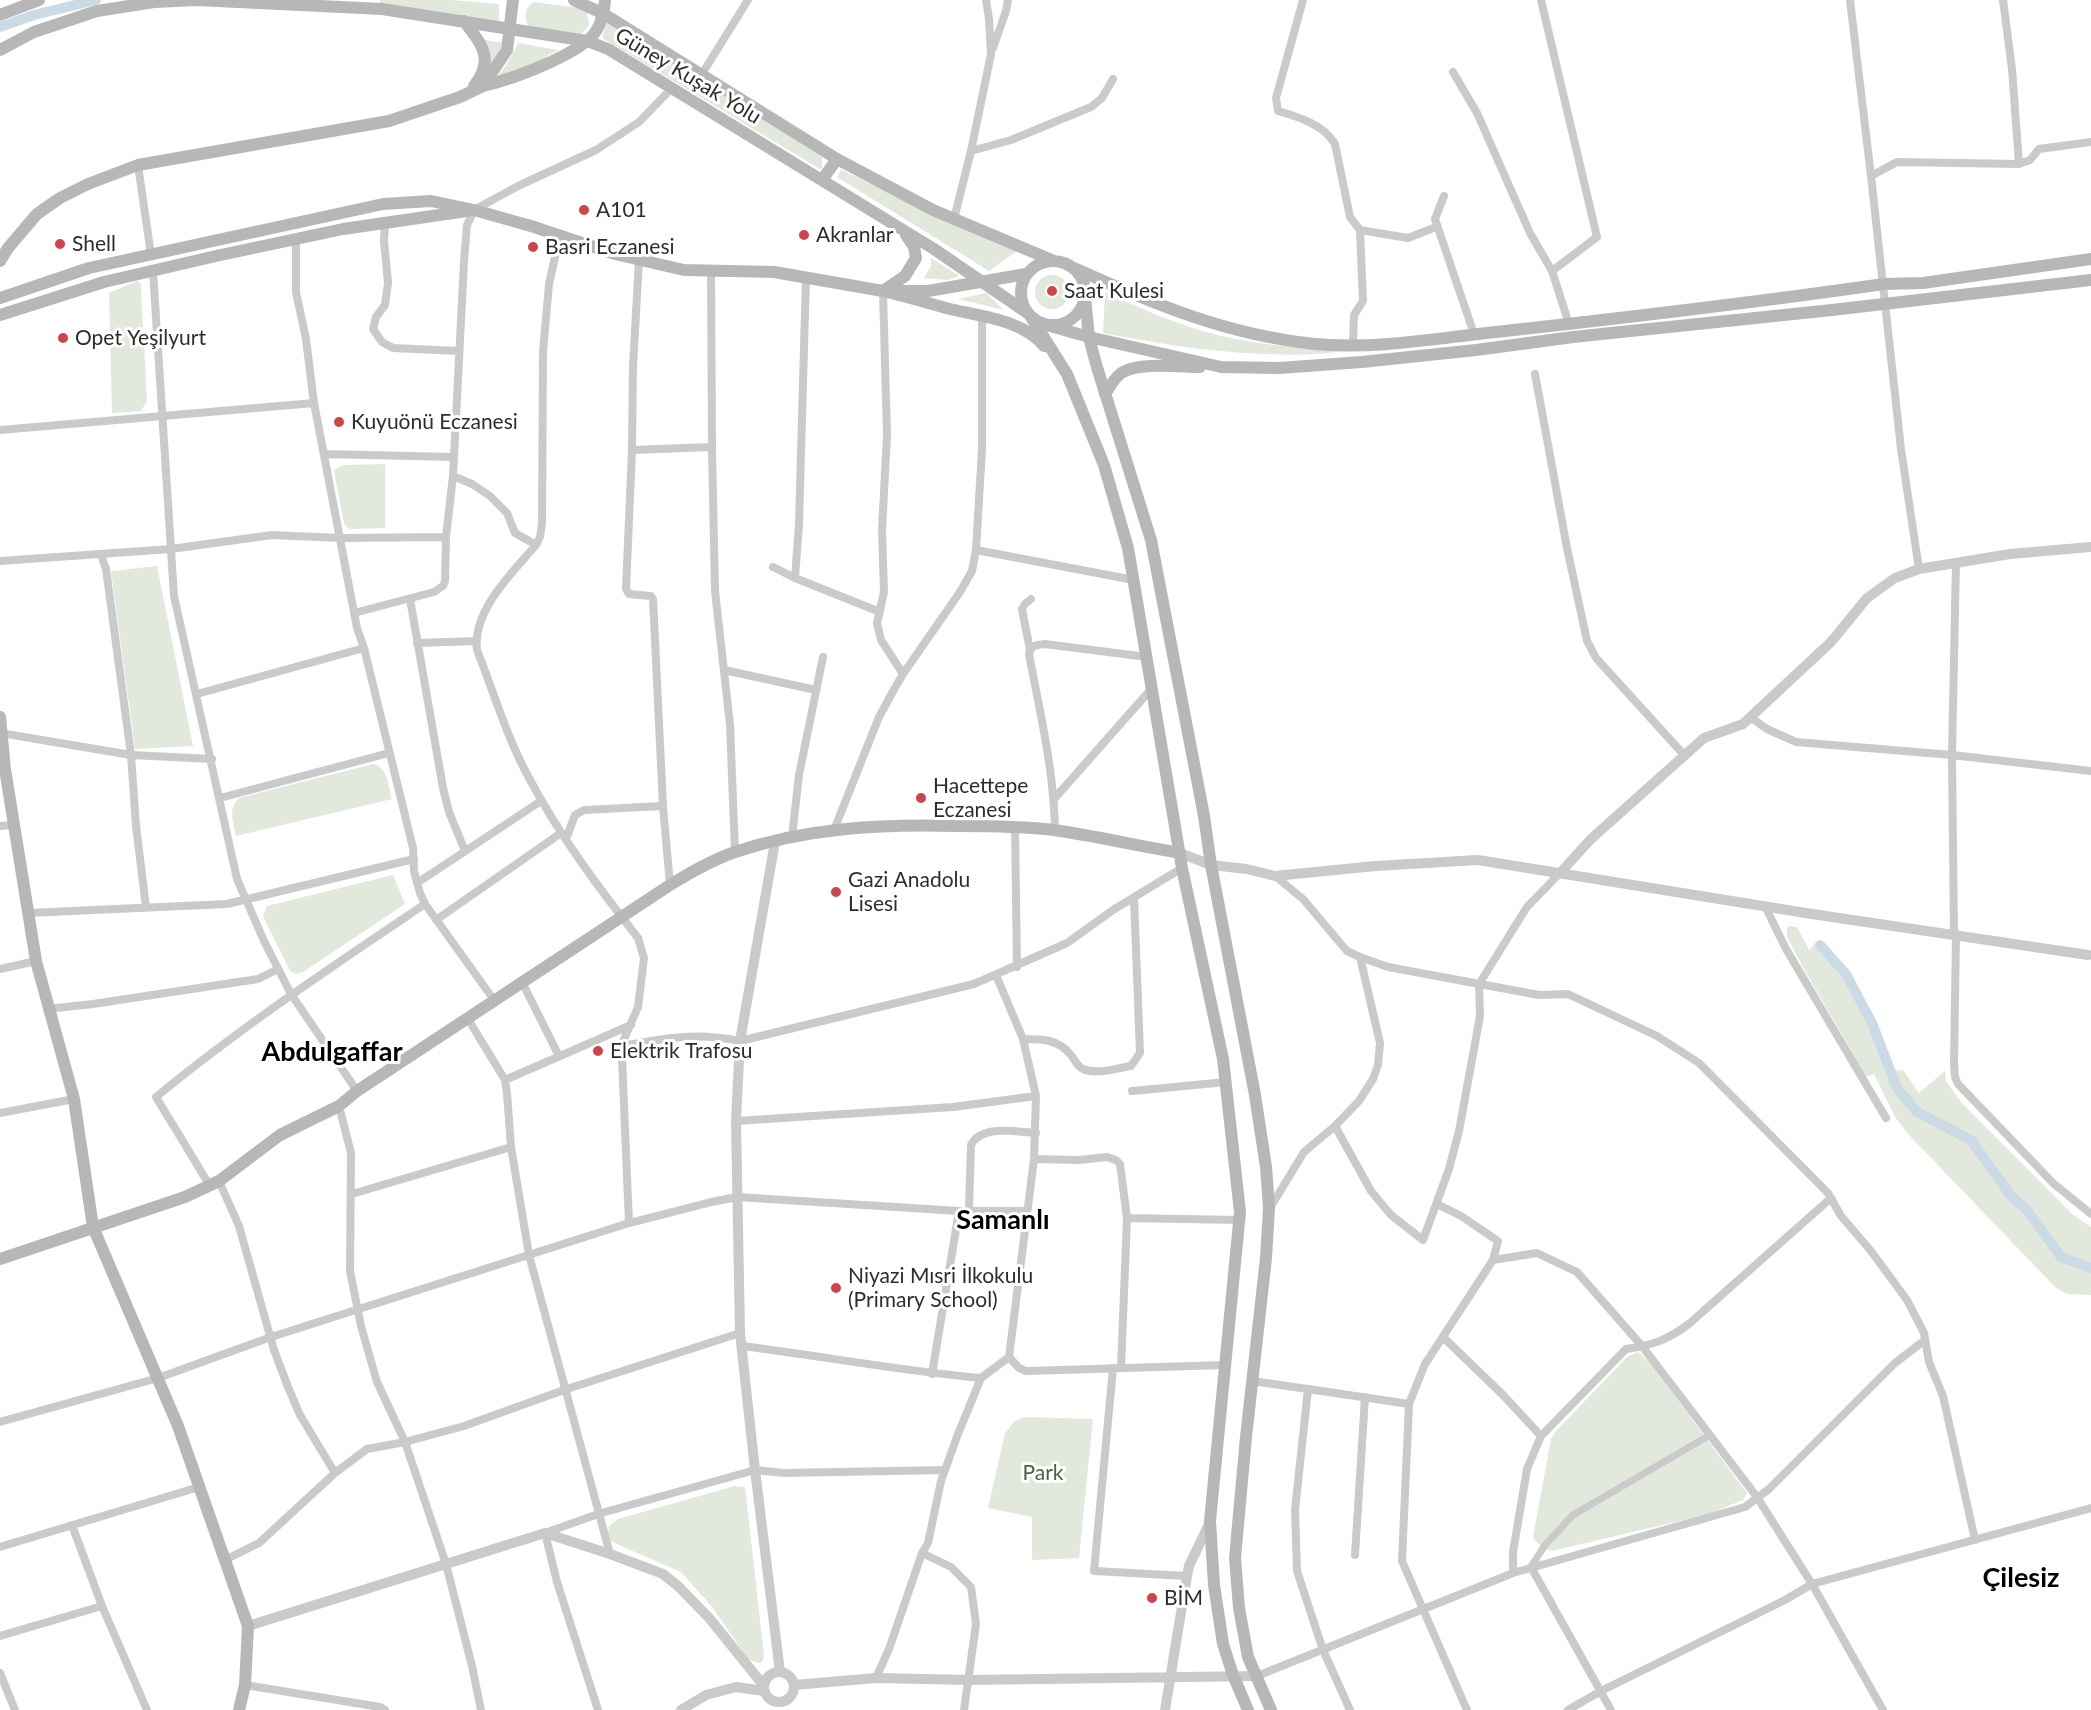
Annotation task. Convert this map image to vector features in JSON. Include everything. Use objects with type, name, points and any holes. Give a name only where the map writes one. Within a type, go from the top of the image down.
[{"type":"main road","name":"Güney Kuşak Yolu","points":[[0,50],[34,32],[97,11],[154,2],[197,0],[394,10],[587,41],[608,49],[902,229],[1029,314]]},
{"type":"main road","points":[[483,86],[507,50],[513,0]]},
{"type":"main road","name":"Güney Kuşak Yolu","points":[[574,0],[604,14],[837,159],[954,219],[1054,261]]},
{"type":"main road","points":[[0,261],[37,214],[60,198],[88,184],[138,165],[389,120],[460,97],[483,86],[506,81],[587,41],[604,14],[605,0]]},
{"type":"main road","points":[[0,15],[34,1]]},
{"type":"main road","points":[[460,97],[472,88],[481,76],[485,59],[481,45],[464,21]]},
{"type":"main road","points":[[822,180],[837,159]]},
{"type":"main road","points":[[0,298],[89,268],[383,204],[431,201],[474,210],[615,254],[684,270],[774,272],[806,277],[883,291],[1001,321],[1023,329],[1038,339],[1067,374]]},
{"type":"main road","points":[[0,315],[105,282],[296,239],[343,229],[474,210]]},
{"type":"main road","points":[[883,291],[905,276],[916,258],[914,247],[902,229]]},
{"type":"main road","points":[[1248,1710],[1223,1644],[1214,1585],[1210,1521],[1240,1212],[1223,1059],[1182,868],[1128,548],[1104,465],[1067,374],[1023,305],[1022,284],[1026,274],[1044,262],[1065,263],[1154,304],[1206,322],[1253,334],[1316,344],[1368,345],[1652,316],[1884,284],[1923,283],[2091,259]]},
{"type":"main road","points":[[1074,268],[1081,276],[1084,286],[1089,337],[1105,394],[1125,450],[1152,540],[1255,1095],[1266,1167],[1269,1208],[1266,1258],[1235,1558],[1239,1608],[1248,1656],[1271,1710]]},
{"type":"main road","points":[[883,291],[928,291],[1026,274]]},
{"type":"main road","points":[[1105,394],[1122,372],[1137,368],[1279,368],[1362,362],[2091,280]]},
{"type":"main road","points":[[1047,325],[1058,325],[1068,321],[1082,307],[1085,297]]},
{"type":"main road","points":[[1029,314],[1037,321],[1047,325],[1089,337],[1221,367]]},
{"type":"main road","points":[[0,717],[14,825],[36,962],[47,1009],[74,1098],[93,1227],[178,1426],[248,1626],[245,1685],[239,1710]]},
{"type":"main road","points":[[0,1259],[185,1197],[214,1183],[280,1136],[339,1106],[357,1091],[670,885],[694,870],[735,852],[792,837],[889,825],[1015,827],[1055,831],[1180,853]]},
{"type":"street","points":[[702,74],[748,0]]},
{"type":"street","points":[[986,0],[991,54]]},
{"type":"street","points":[[954,219],[971,152],[991,54],[1008,0]]},
{"type":"street","points":[[1303,0],[1276,98],[1278,111],[1292,114],[1329,134],[1335,144],[1350,217],[1360,230],[1363,301],[1354,315],[1353,344]]},
{"type":"street","points":[[1541,0],[1597,237],[1552,271]]},
{"type":"street","points":[[1850,0],[1901,449],[1919,569]]},
{"type":"street","points":[[2004,0],[2019,164]]},
{"type":"street","points":[[1453,72],[1477,113],[1530,233],[1552,271],[1569,324]]},
{"type":"street","points":[[971,152],[1011,140],[1091,107],[1102,98],[1113,79]]},
{"type":"street","points":[[354,613],[434,592],[443,586],[445,581],[466,234],[467,225],[474,210],[518,186],[596,150],[639,122],[672,88]]},
{"type":"street","points":[[1871,176],[1897,162],[2019,164],[2030,160],[2039,149],[2091,142]]},
{"type":"street","points":[[138,165],[151,255]]},
{"type":"street","points":[[1444,196],[1435,219],[1436,227],[1474,334]]},
{"type":"street","points":[[385,224],[384,241],[388,283],[385,305],[376,317],[373,329],[382,342],[393,348],[459,351]]},
{"type":"street","points":[[1360,230],[1408,238],[1436,227]]},
{"type":"street","points":[[560,235],[549,284],[543,352],[540,537],[494,596],[477,632],[476,641],[477,650],[500,713],[528,777],[564,836],[638,938],[643,949],[638,1007],[622,1046],[628,1224]]},
{"type":"street","points":[[296,239],[296,292],[306,339],[314,403],[354,613],[413,848],[417,883],[425,904],[494,1000]]},
{"type":"street","points":[[639,260],[633,366],[626,589],[629,594],[651,596],[653,599],[663,806],[670,885]]},
{"type":"street","points":[[153,271],[174,596],[237,879],[245,901],[291,994],[357,1091]]},
{"type":"street","points":[[711,271],[715,591],[732,755],[735,852]]},
{"type":"street","points":[[795,578],[800,524],[806,277]]},
{"type":"street","points":[[883,291],[888,435],[882,530],[884,592],[877,623],[881,640],[903,674]]},
{"type":"street","points":[[834,830],[879,717],[903,674],[968,581],[972,571],[976,550],[982,449],[982,316]]},
{"type":"street","points":[[1535,374],[1567,548],[1587,641],[1596,658],[1685,756]]},
{"type":"street","points":[[0,430],[314,403]]},
{"type":"street","points":[[632,450],[712,447]]},
{"type":"street","points":[[324,454],[453,457]]},
{"type":"street","points":[[453,476],[472,484],[490,496],[507,513],[514,533],[536,545]]},
{"type":"street","points":[[0,561],[171,549],[272,535],[340,538],[446,537]]},
{"type":"street","points":[[1335,1126],[1371,1191],[1391,1215],[1424,1240],[1449,1169],[1476,1048],[1480,1016],[1479,984],[1527,908],[1591,839],[1704,738],[1743,724],[1831,642],[1867,598],[1895,578],[1919,569],[2091,544]]},
{"type":"street","points":[[976,550],[1134,580]]},
{"type":"street","points":[[101,554],[106,569],[131,755],[136,826],[146,907]]},
{"type":"street","points":[[1956,563],[1952,755],[1955,1077],[1958,1084],[2054,1184],[2091,1214]]},
{"type":"street","points":[[773,567],[880,612]]},
{"type":"street","points":[[410,598],[443,788],[449,812],[465,852]]},
{"type":"street","points":[[1031,599],[1024,604],[1022,609],[1039,698],[1054,799],[1055,831]]},
{"type":"street","points":[[417,643],[476,641]]},
{"type":"street","points":[[1030,650],[1037,645],[1045,644],[1147,657]]},
{"type":"street","points":[[197,694],[364,648]]},
{"type":"street","points":[[792,837],[800,775],[823,657]]},
{"type":"street","points":[[724,670],[816,690]]},
{"type":"street","points":[[1054,799],[1153,686]]},
{"type":"street","points":[[1750,717],[1767,729],[1796,742],[1952,755],[2091,771]]},
{"type":"street","points":[[1,733],[131,755],[212,759]]},
{"type":"street","points":[[220,798],[389,753]]},
{"type":"street","points":[[417,883],[542,801]]},
{"type":"street","points":[[436,920],[564,836],[575,815],[584,810],[663,806]]},
{"type":"street","points":[[0,826],[14,825]]},
{"type":"street","points":[[1015,827],[1017,967]]},
{"type":"street","points":[[775,842],[740,1041],[736,1121],[740,1333],[780,1672]]},
{"type":"street","points":[[1180,853],[1211,865],[1247,868],[1275,876],[1375,866],[1478,860],[2090,955]]},
{"type":"street","points":[[28,913],[210,905],[245,901],[414,859]]},
{"type":"street","points":[[622,1046],[709,1035],[740,1041],[958,989],[1017,967],[1067,943],[1113,910],[1182,868]]},
{"type":"street","points":[[1275,876],[1303,899],[1347,951],[1360,957],[1388,967],[1539,995],[1568,994],[1657,1036],[1700,1063],[1828,1193],[1841,1216],[1871,1251],[1906,1300],[1924,1333],[1929,1362],[1943,1396],[1975,1539]]},
{"type":"street","points":[[1023,1039],[1046,1039],[1062,1046],[1078,1066],[1085,1070],[1097,1071],[1131,1066],[1135,1063],[1140,1053],[1134,898]]},
{"type":"street","points":[[335,1473],[300,1414],[288,1387],[239,1226],[214,1183],[156,1097],[196,1064],[291,994],[425,904]]},
{"type":"street","points":[[1765,906],[1786,949],[1886,1118]]},
{"type":"street","points":[[1269,1208],[1304,1152],[1335,1126],[1359,1101],[1373,1079],[1378,1065],[1380,1043],[1360,957]]},
{"type":"street","points":[[0,969],[36,962]]},
{"type":"street","points":[[47,1009],[258,978],[278,969]]},
{"type":"street","points":[[876,1678],[922,1553],[928,1543],[945,1470],[981,1378],[1009,1357],[1034,1159],[1036,1096],[1023,1039],[996,975]]},
{"type":"street","points":[[522,982],[559,1056]]},
{"type":"street","points":[[468,1019],[504,1080],[511,1147],[529,1255],[610,1554]]},
{"type":"street","points":[[504,1080],[631,1024]]},
{"type":"street","points":[[1132,1091],[1226,1082]]},
{"type":"street","points":[[736,1121],[943,1107],[1036,1096]]},
{"type":"street","points":[[0,1113],[74,1098]]},
{"type":"street","points":[[339,1106],[351,1153],[350,1271],[357,1310],[376,1382],[405,1442],[446,1564],[481,1710]]},
{"type":"street","points":[[969,1210],[971,1145],[974,1140],[989,1132],[1036,1133]]},
{"type":"street","points":[[352,1194],[511,1147]]},
{"type":"street","points":[[1034,1159],[1079,1160],[1107,1157],[1120,1164],[1122,1173],[1126,1218],[1117,1368],[1094,1571],[1187,1576]]},
{"type":"street","points":[[0,1422],[158,1378],[271,1337],[628,1224],[711,1202],[737,1197],[959,1211],[1027,1211]]},
{"type":"street","points":[[1513,1573],[1513,1552],[1527,1469],[1541,1436],[1626,1349],[1671,1337],[1690,1323],[1831,1198]]},
{"type":"street","points":[[1437,1204],[1461,1216],[1498,1241],[1493,1260],[1425,1364],[1409,1404],[1402,1562],[1467,1710]]},
{"type":"street","points":[[959,1211],[1027,1211]]},
{"type":"street","points":[[932,1374],[959,1211]]},
{"type":"street","points":[[1126,1218],[1239,1220]]},
{"type":"street","points":[[1493,1260],[1537,1253],[1577,1272],[1642,1346],[1757,1497],[1812,1584],[1883,1710]]},
{"type":"street","points":[[225,1560],[259,1543],[335,1473],[367,1449],[405,1442],[464,1426],[564,1390],[740,1333]]},
{"type":"street","points":[[1443,1337],[1503,1395],[1541,1436]]},
{"type":"street","points":[[794,1685],[876,1678],[969,1680],[1257,1676],[1513,1573],[1745,1507],[1769,1489],[1895,1363],[1925,1340]]},
{"type":"street","points":[[742,1346],[810,1354],[932,1374],[981,1378]]},
{"type":"street","points":[[1009,1357],[1019,1368],[1026,1371],[1225,1365]]},
{"type":"street","points":[[1252,1381],[1409,1404]]},
{"type":"street","points":[[1308,1389],[1295,1510],[1297,1571],[1323,1650],[1350,1710]]},
{"type":"street","points":[[1355,1554],[1365,1397]]},
{"type":"street","points":[[1531,1567],[1545,1545],[1573,1515],[1710,1435]]},
{"type":"street","points":[[248,1626],[545,1533],[598,1514],[755,1470],[784,1473],[945,1470]]},
{"type":"street","points":[[0,1547],[200,1487]]},
{"type":"street","points":[[1568,1710],[1785,1600],[1812,1584],[2091,1508]]},
{"type":"street","points":[[1165,1710],[1189,1566],[1210,1521]]},
{"type":"street","points":[[72,1525],[102,1606],[147,1710]]},
{"type":"street","points":[[545,1533],[663,1574],[710,1619],[764,1688],[769,1699],[780,1706],[788,1699],[794,1690],[794,1685],[789,1676],[776,1672],[767,1677],[764,1688]]},
{"type":"street","points":[[545,1533],[557,1582],[598,1710]]},
{"type":"street","points":[[922,1553],[951,1567],[971,1587],[976,1624],[964,1710]]},
{"type":"street","points":[[1531,1567],[1611,1710]]},
{"type":"street","points":[[0,1636],[102,1606]]},
{"type":"street","points":[[0,1674],[15,1710]]},
{"type":"street","points":[[245,1685],[380,1707],[385,1710]]},
{"type":"street","points":[[681,1710],[706,1695],[736,1687],[764,1688]]},
{"type":"green space","points":[[380,0],[451,0],[499,4],[499,23],[380,8]]},
{"type":"green space","points":[[533,2],[581,8],[587,13],[589,25],[580,36],[529,28],[526,14]]},
{"type":"green space","points":[[607,22],[822,157],[822,168],[820,169],[602,38]]},
{"type":"green space","points":[[485,40],[503,43],[491,68]]},
{"type":"green space","points":[[518,43],[558,50],[525,69],[498,76]]},
{"type":"green space","points":[[841,170],[1017,251],[989,271],[837,177]]},
{"type":"green space","points":[[931,258],[959,276],[948,280],[924,278],[931,266]]},
{"type":"green space","points":[[1052,275],[1064,280],[1069,292],[1064,304],[1052,309],[1040,304],[1035,292],[1040,280]]},
{"type":"green space","points":[[137,281],[141,284],[147,401],[141,411],[112,413],[109,293]]},
{"type":"green space","points":[[1105,292],[1165,318],[1219,335],[1339,352],[1280,355],[1221,351],[1103,333]]},
{"type":"green space","points":[[986,293],[1004,310],[959,299]]},
{"type":"green space","points":[[385,464],[385,528],[349,529],[344,523],[334,470],[343,465]]},
{"type":"green space","points":[[157,566],[193,746],[135,749],[111,571]]},
{"type":"green space","points":[[373,764],[385,773],[392,799],[236,836],[232,811],[239,798]]},
{"type":"green space","points":[[393,875],[405,904],[303,972],[296,974],[290,971],[263,916],[267,906]]},
{"type":"green space","points":[[1789,926],[1797,927],[1809,950],[1819,940],[1846,971],[1873,1022],[1895,1071],[1903,1070],[1919,1093],[1945,1071],[1946,1081],[1961,1102],[2072,1214],[2091,1227],[2091,1295],[2067,1294],[2056,1288],[1910,1136],[1895,1117],[1874,1074],[1865,1077],[1787,937]]},
{"type":"green space","points":[[1638,1352],[1650,1363],[1747,1493],[1743,1500],[1709,1514],[1552,1551],[1546,1549],[1533,1537],[1551,1439],[1627,1357]]},
{"type":"green space","name":"Park","points":[[1024,1417],[1093,1419],[1079,1558],[1032,1560],[1032,1517],[988,1508],[1005,1433],[1014,1422]]},
{"type":"green space","points":[[735,1486],[745,1487],[764,1656],[762,1662],[758,1663],[748,1659],[713,1608],[681,1572],[612,1542],[608,1536],[609,1526],[618,1519]]},
{"type":"waterway","points":[[0,27],[34,15],[96,0]]},
{"type":"waterway","points":[[1820,945],[1846,974],[1872,1023],[1897,1088],[1917,1112],[1971,1140],[2011,1196],[2027,1210],[2061,1257],[2091,1268]]},
{"type":"place","name":"A101","points":[[584,210]]},
{"type":"place","name":"Akranlar","points":[[804,235]]},
{"type":"place","name":"Shell","points":[[60,244]]},
{"type":"place","name":"Basri Eczanesi","points":[[533,247]]},
{"type":"place","name":"Saat Kulesi","points":[[1052,291]]},
{"type":"place","name":"Opet Yeşilyurt","points":[[63,338]]},
{"type":"place","name":"Kuyuönü Eczanesi","points":[[339,422]]},
{"type":"place","name":"Hacettepe Eczanesi","points":[[921,798]]},
{"type":"place","name":"Gazi Anadolu Lisesi","points":[[836,892]]},
{"type":"place","name":"Elektrik Trafosu","points":[[598,1051]]},
{"type":"place","name":"Niyazi Mısri İlkokulu (Primary School)","points":[[836,1288]]},
{"type":"place","name":"BİM","points":[[1152,1598]]},
{"type":"district","name":"Abdulgaffar","points":[[332,1052]]},
{"type":"district","name":"Samanlı","points":[[1003,1220]]},
{"type":"district","name":"Çilesiz","points":[[2021,1578]]}]
